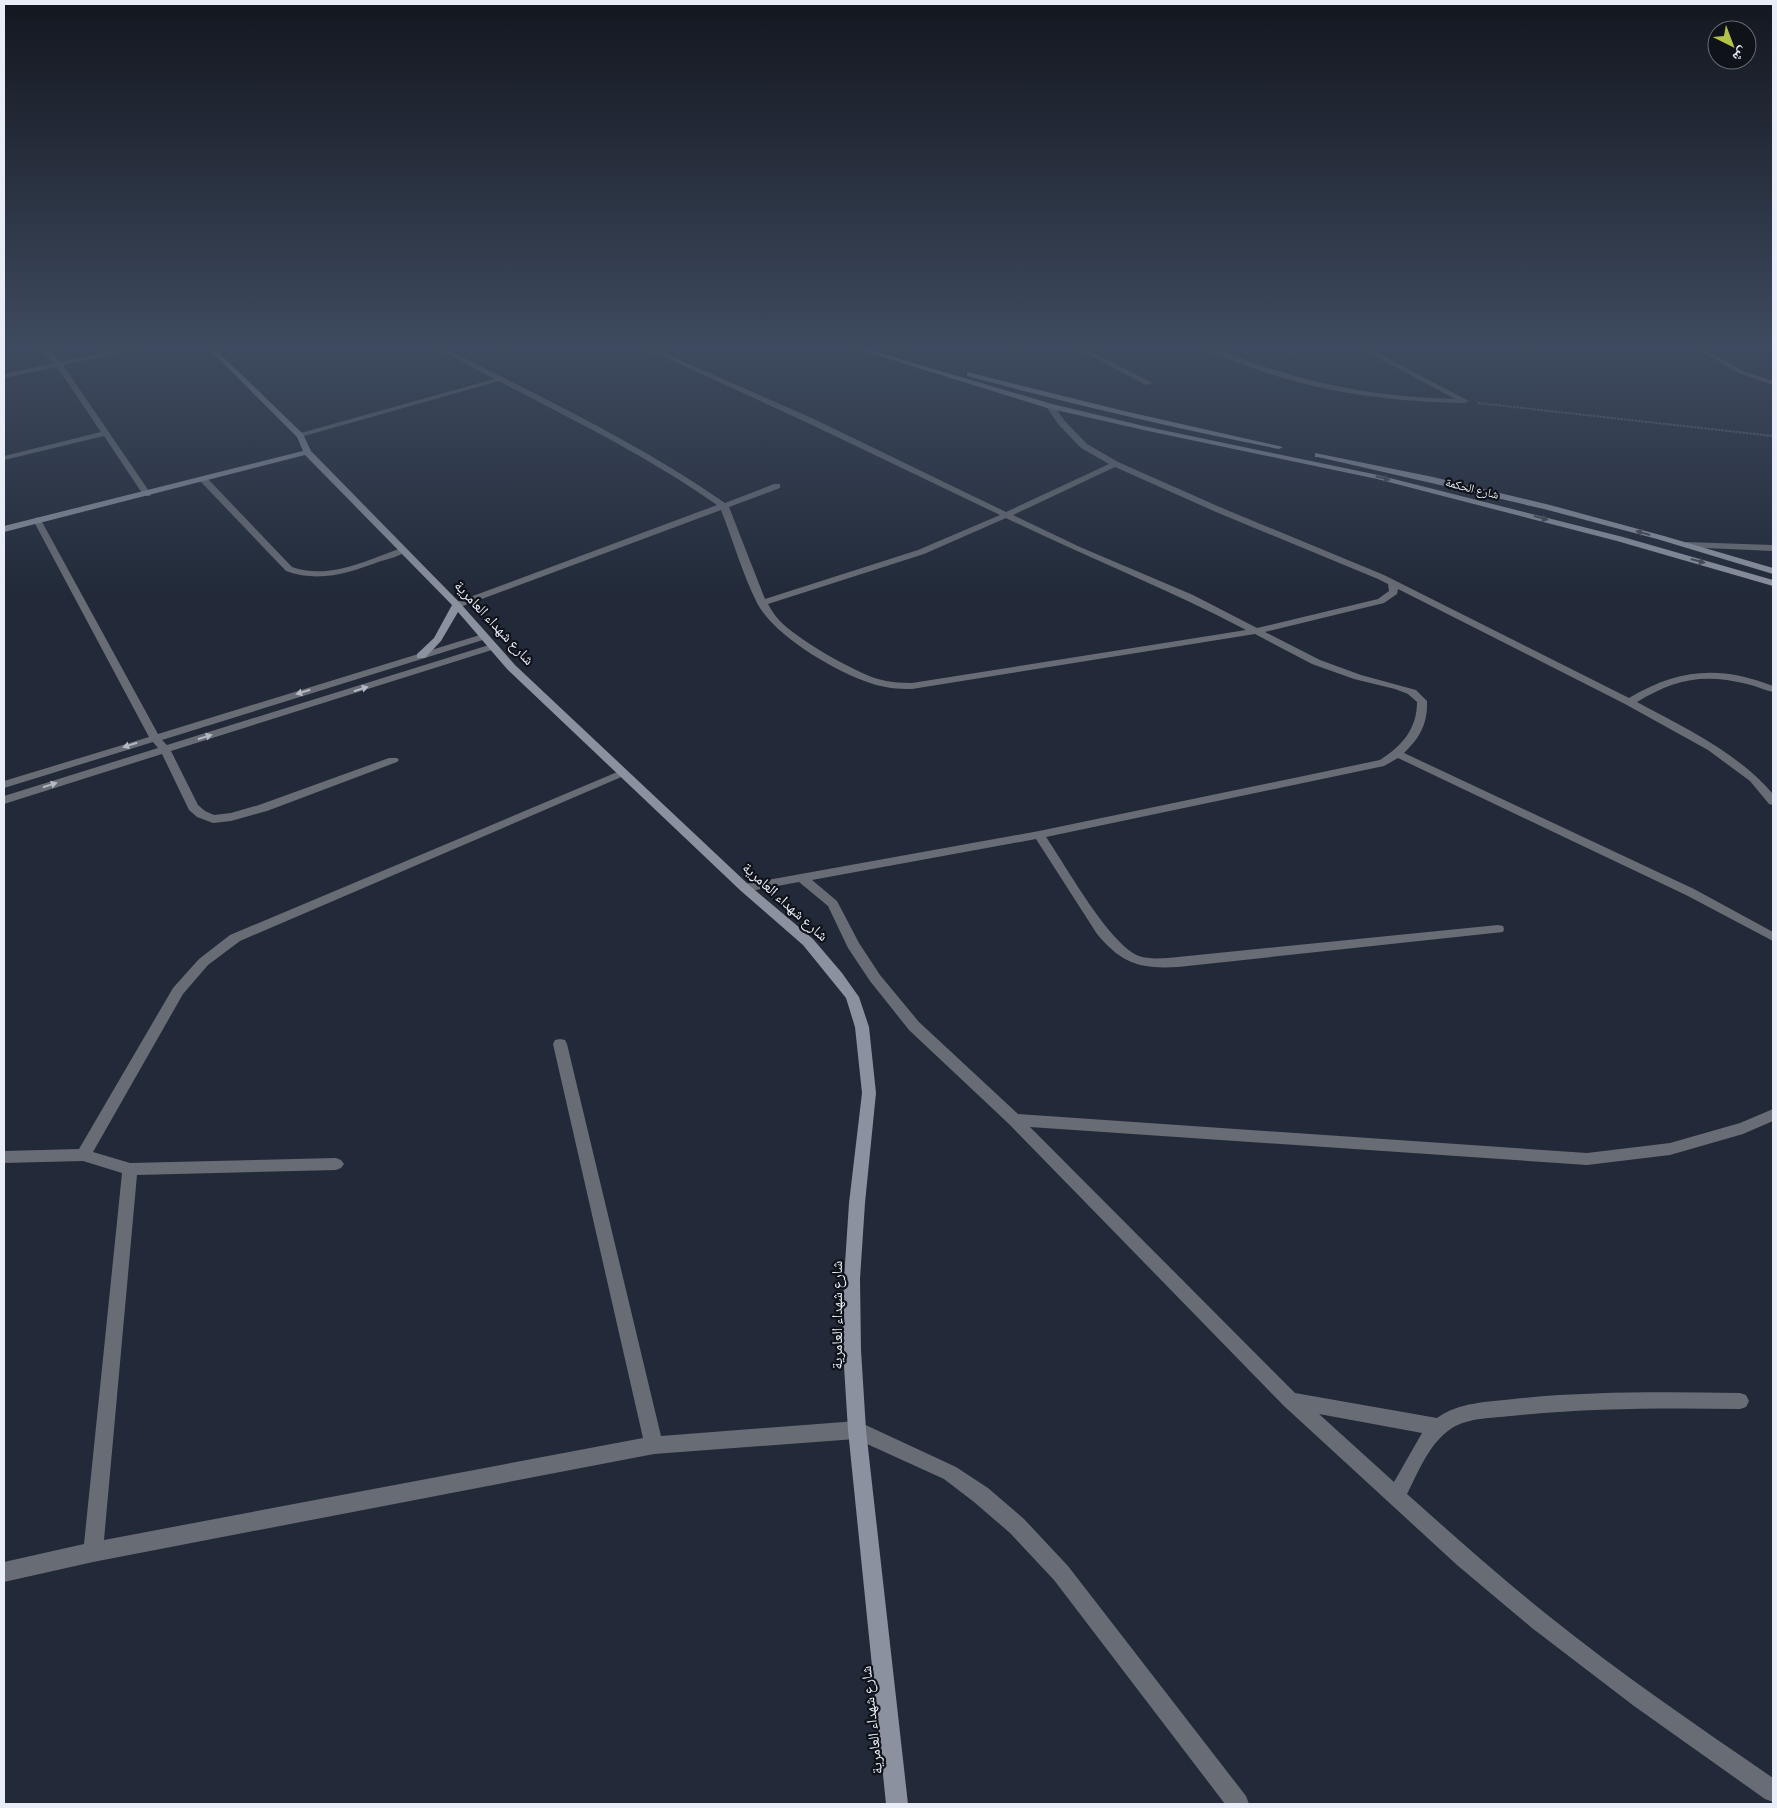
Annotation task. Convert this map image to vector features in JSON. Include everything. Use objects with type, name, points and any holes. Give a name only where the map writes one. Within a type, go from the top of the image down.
[{"type":"street","points":[[101,428],[147,494]]},
{"type":"street","name":"شارع شهداء العامرية","points":[[292,428],[300,436],[307,452],[457,605],[488,642],[622,773],[745,888],[808,942],[852,997],[862,1027],[869,1093],[860,1168],[852,1279],[852,1350],[857,1430],[897,1804]]},
{"type":"street","points":[[300,436],[327,428]]},
{"type":"street","points":[[595,428],[690,482],[724,506],[762,603],[775,622],[788,634],[846,669],[874,681],[897,686],[912,686],[1257,631],[1370,605],[1381,601],[1394,592],[1393,584]]},
{"type":"street","points":[[745,888],[1039,835],[1384,763],[1411,742],[1423,713],[1422,702],[1418,697],[1399,687],[1358,678],[1316,662],[1190,597],[1077,549],[826,428]]},
{"type":"street","points":[[1067,428],[1084,446],[1115,464],[1393,584],[1629,702],[1712,748],[1754,779],[1773,801]]},
{"type":"street","name":"شارع الحكمة","points":[[1145,428],[1378,477],[1620,539],[1773,583]]},
{"type":"street","points":[[1187,428],[1290,449]]},
{"type":"street","points":[[4,458],[104,433]]},
{"type":"street","points":[[4,529],[204,480],[307,452]]},
{"type":"street","name":"شارع الحكمة","points":[[1309,453],[1535,505],[1773,571]]},
{"type":"street","points":[[762,603],[921,552],[966,534],[1005,514],[1115,464]]},
{"type":"street","points":[[204,480],[282,562],[297,574],[334,573],[402,551]]},
{"type":"street","points":[[421,656],[438,639],[457,605],[777,486]]},
{"type":"street","points":[[38,520],[155,738],[165,749],[193,807],[201,814],[213,819],[231,817],[263,808],[393,760]]},
{"type":"street","points":[[1687,546],[1773,548]]},
{"type":"street","points":[[4,785],[421,656],[488,642]]},
{"type":"street","points":[[4,800],[488,642]]},
{"type":"street","points":[[1629,702],[1652,688],[1684,676],[1728,676],[1773,689]]},
{"type":"street","points":[[1398,754],[1690,892],[1773,937]]},
{"type":"street","points":[[83,1155],[178,991],[188,977],[216,950],[235,938],[622,773]]},
{"type":"street","points":[[1039,835],[1107,937],[1133,959],[1146,963],[1178,962],[1498,929]]},
{"type":"street","points":[[802,878],[833,904],[853,945],[875,978],[914,1026],[1014,1120],[1290,1400],[1397,1495],[1464,1558],[1539,1622],[1641,1699],[1773,1790]]},
{"type":"street","points":[[560,1044],[654,1445]]},
{"type":"street","points":[[1014,1120],[1587,1159],[1670,1149],[1743,1128],[1773,1115]]},
{"type":"street","points":[[4,1157],[83,1155],[130,1169],[336,1164]]},
{"type":"street","points":[[93,1552],[130,1169]]},
{"type":"street","points":[[1397,1495],[1419,1453],[1439,1427],[1461,1415],[1530,1406],[1615,1399],[1740,1401]]},
{"type":"street","points":[[1290,1400],[1439,1427]]},
{"type":"street","points":[[4,1572],[93,1552],[654,1445],[857,1430],[950,1473],[982,1496],[1017,1526],[1061,1573],[1238,1804]]},
{"type":"path","points":[[1704,428],[1773,436]]}]
